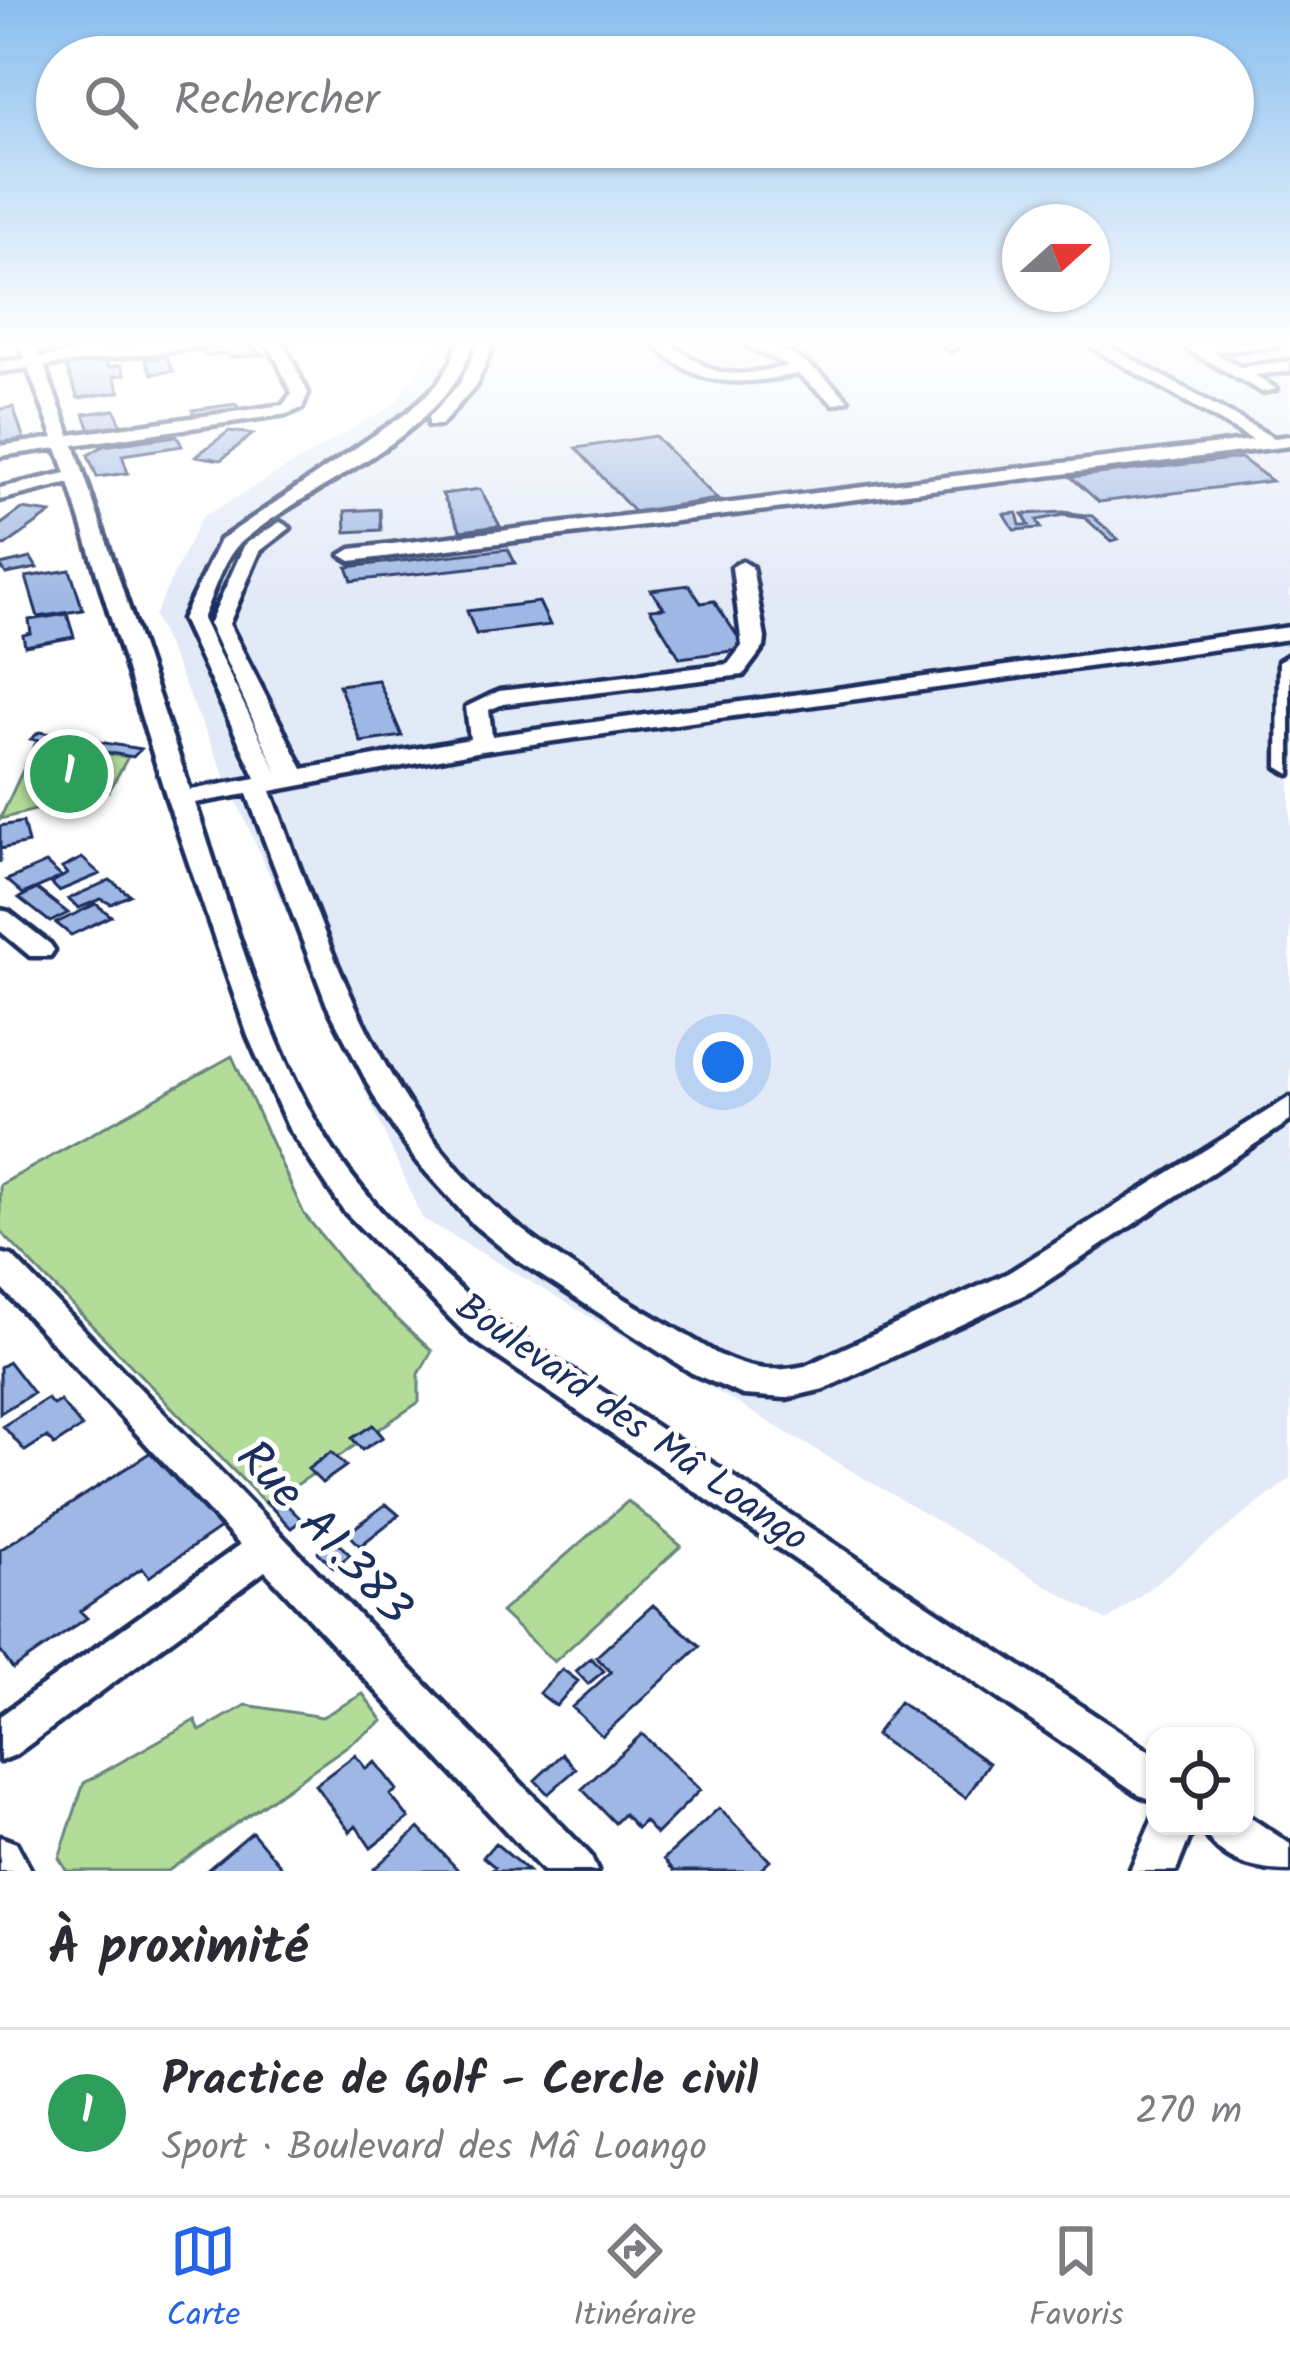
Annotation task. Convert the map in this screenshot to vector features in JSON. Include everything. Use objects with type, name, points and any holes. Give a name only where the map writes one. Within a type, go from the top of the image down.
[{"type":"street","name":"Boulevard des Mâ Loango","points":[[56,428],[179,799],[289,1094],[317,1150],[387,1241],[481,1328],[1146,1774]]},
{"type":"street","points":[[0,451],[154,428]]},
{"type":"street","points":[[397,428],[227,544],[192,619],[264,785],[338,1006],[388,1101],[469,1203],[555,1267],[723,1374],[759,1388],[781,1388],[811,1379],[1020,1282],[1290,1106]]},
{"type":"street","points":[[296,778],[219,625],[252,548],[424,428]]},
{"type":"street","points":[[351,555],[1281,442]]},
{"type":"street","points":[[0,494],[74,477]]},
{"type":"street","points":[[482,744],[477,707],[499,698],[735,670],[753,647],[754,638],[742,567]]},
{"type":"street","points":[[179,799],[482,744],[1290,633]]},
{"type":"street","points":[[1290,661],[1290,767]]},
{"type":"street","points":[[0,918],[40,950]]},
{"type":"street","name":"Rue A1.383","points":[[0,1265],[574,1871]]},
{"type":"street","points":[[0,1742],[266,1548]]},
{"type":"street","points":[[1153,1871],[1168,1835]]},
{"type":"street","points":[[1238,1835],[1290,1870]]},
{"type":"street","points":[[0,1859],[8,1871]]},
{"type":"shaded area","points":[[354,428],[1290,428],[1290,1479],[1107,1621],[422,1218],[154,616],[201,518]]},
{"type":"green space","points":[[36,742],[128,757],[109,791],[0,819]]},
{"type":"green space","points":[[232,1056],[304,1214],[366,1291],[432,1351],[419,1374],[419,1402],[267,1505],[0,1231],[0,1185]]},
{"type":"green space","points":[[628,1501],[681,1546],[554,1662],[501,1612]]},
{"type":"green space","points":[[363,1694],[383,1721],[168,1871],[67,1871],[59,1858],[84,1783],[195,1720],[200,1731],[246,1705],[322,1717]]},
{"type":"building","points":[[0,428],[20,428],[24,439],[0,442]]},
{"type":"building","points":[[229,431],[253,434],[221,460],[196,456]]},
{"type":"building","points":[[177,436],[182,446],[122,455],[128,473],[97,477],[88,455],[103,446]]},
{"type":"building","points":[[655,436],[717,499],[634,512],[576,448]]},
{"type":"building","points":[[1241,458],[1272,481],[1099,502],[1071,477]]},
{"type":"building","points":[[480,489],[500,526],[461,531],[442,494]]},
{"type":"building","points":[[22,509],[51,513],[0,545],[0,525]]},
{"type":"building","points":[[380,509],[381,530],[346,532],[345,511]]},
{"type":"building","points":[[1063,512],[1092,516],[1118,539],[1111,541],[1085,518],[1063,515],[1037,520],[1041,528],[1014,530],[1004,514],[1017,513],[1020,525],[1029,525],[1023,514]]},
{"type":"building","points":[[508,549],[515,563],[352,581],[347,567]]},
{"type":"building","points":[[31,558],[37,568],[6,574],[0,565]]},
{"type":"building","points":[[70,570],[83,610],[38,617],[26,577]]},
{"type":"building","points":[[689,585],[701,603],[714,601],[746,649],[680,658],[650,609],[664,608],[651,590]]},
{"type":"building","points":[[539,602],[550,625],[476,634],[467,611]]},
{"type":"building","points":[[67,614],[74,637],[25,646],[23,635],[31,633],[29,620]]},
{"type":"building","points":[[378,680],[402,736],[361,742],[339,685]]},
{"type":"building","points":[[39,732],[141,749],[133,757],[31,739]]},
{"type":"building","points":[[23,822],[28,843],[0,849],[0,826]]},
{"type":"building","points":[[82,858],[100,874],[59,891],[51,883],[67,874],[62,868]]},
{"type":"building","points":[[46,863],[62,877],[23,894],[7,880]]},
{"type":"building","points":[[110,880],[130,895],[111,904],[101,899],[79,908],[68,899]]},
{"type":"building","points":[[37,889],[68,913],[50,922],[19,898]]},
{"type":"building","points":[[96,904],[111,916],[71,935],[56,923]]},
{"type":"building","points":[[9,1362],[33,1393],[0,1413],[0,1367]]},
{"type":"building","points":[[47,1399],[53,1405],[60,1401],[82,1427],[54,1445],[47,1437],[25,1451],[3,1426]]},
{"type":"building","points":[[373,1425],[383,1437],[362,1450],[352,1438]]},
{"type":"building","points":[[151,1452],[220,1528],[149,1577],[142,1568],[80,1611],[87,1618],[13,1669],[0,1651],[0,1550]]},
{"type":"building","points":[[331,1452],[346,1466],[322,1483],[308,1469]]},
{"type":"building","points":[[276,1494],[302,1520],[291,1528],[266,1502]]},
{"type":"building","points":[[386,1504],[399,1515],[360,1546],[348,1533]]},
{"type":"building","points":[[334,1539],[350,1555],[334,1568],[318,1552]]},
{"type":"building","points":[[653,1605],[700,1646],[602,1736],[572,1707],[611,1672],[596,1657]]},
{"type":"building","points":[[591,1658],[604,1671],[588,1684],[576,1671]]},
{"type":"building","points":[[562,1669],[578,1681],[556,1706],[539,1693]]},
{"type":"building","points":[[899,1702],[989,1763],[966,1798],[875,1735]]},
{"type":"building","points":[[642,1734],[700,1790],[656,1834],[644,1821],[637,1828],[624,1814],[615,1823],[582,1789]]},
{"type":"building","points":[[563,1754],[576,1769],[548,1794],[535,1780]]},
{"type":"building","points":[[355,1755],[366,1769],[375,1762],[397,1790],[390,1795],[409,1818],[371,1848],[356,1826],[350,1832],[315,1785]]},
{"type":"building","points":[[719,1808],[770,1861],[759,1871],[674,1871],[664,1859]]},
{"type":"building","points":[[419,1828],[459,1871],[374,1869]]},
{"type":"building","points":[[252,1832],[285,1871],[206,1871]]},
{"type":"building","points":[[495,1843],[528,1871],[491,1871],[495,1867],[483,1857]]},
{"type":"place","name":"Practice de Golf - Cercle civil","points":[[69,774]]}]
